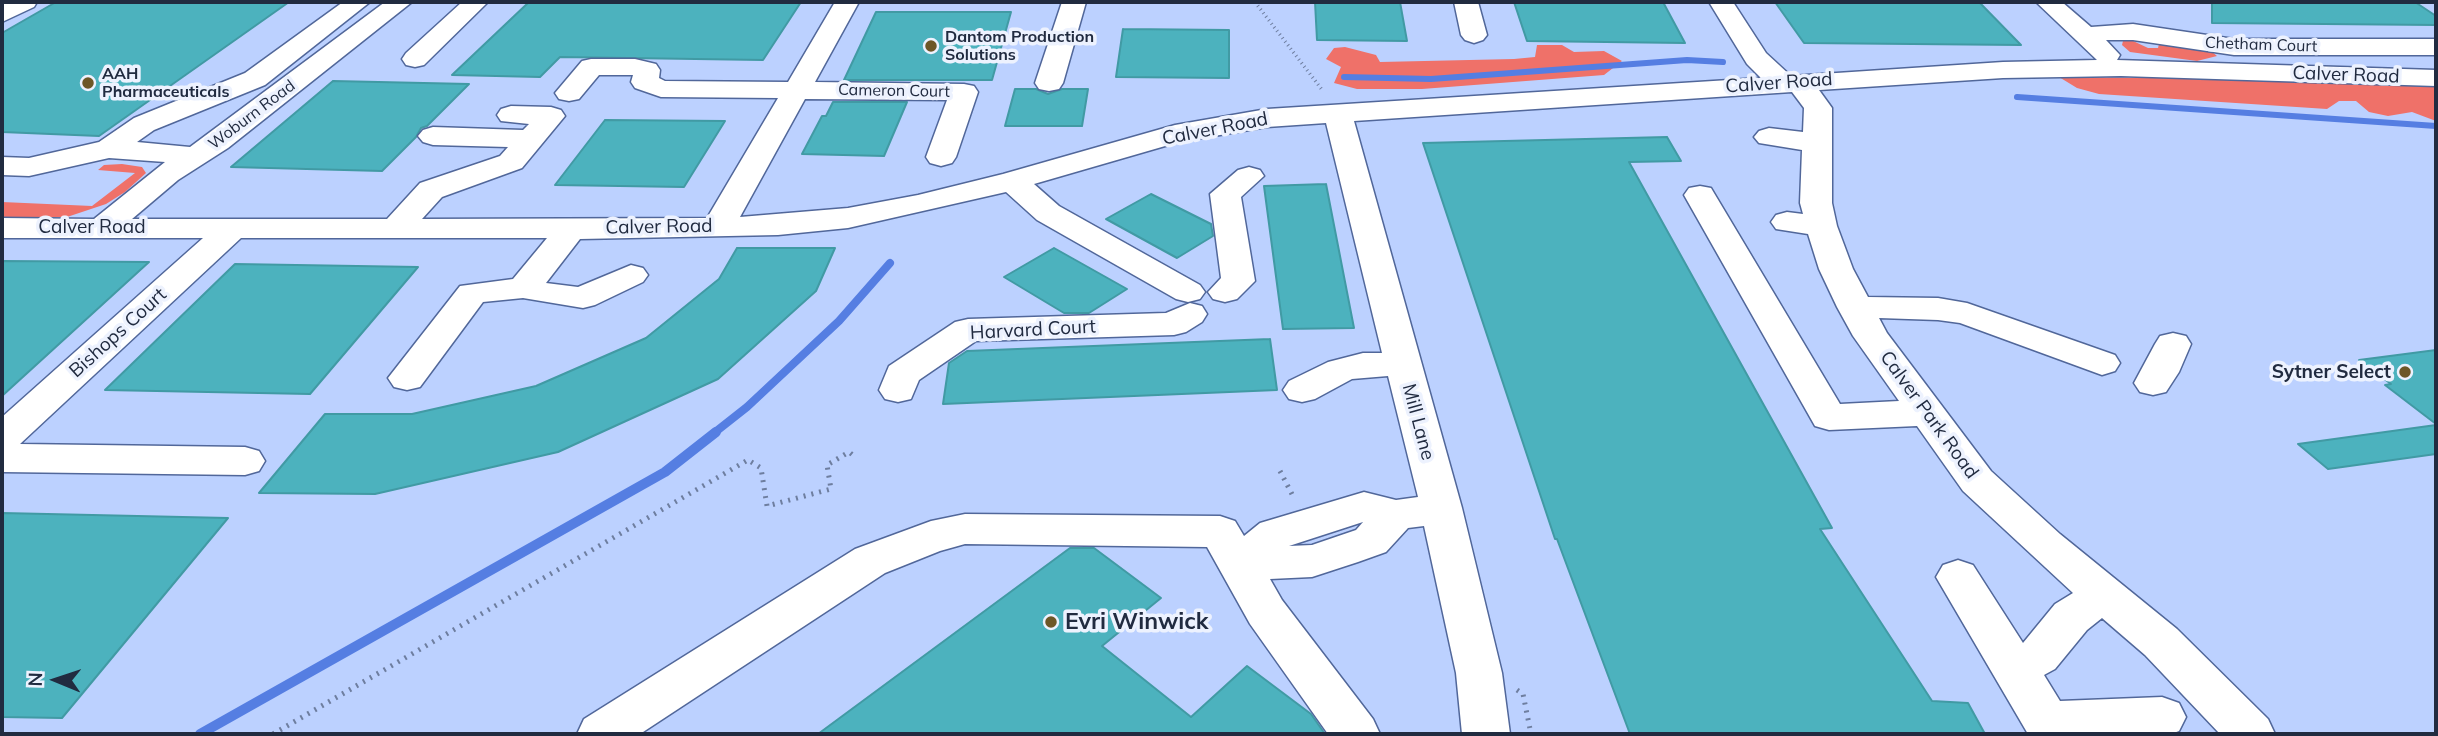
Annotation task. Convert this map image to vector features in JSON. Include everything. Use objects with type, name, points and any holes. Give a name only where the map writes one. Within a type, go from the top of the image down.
[{"type":"street","points":[[2,15],[24,2]]},
{"type":"street","points":[[174,111],[324,2]]},
{"type":"street","points":[[109,149],[144,124],[255,79],[358,2]]},
{"type":"street","name":"Woburn Road","points":[[103,227],[167,174],[218,142],[400,2]]},
{"type":"street","points":[[415,59],[476,2]]},
{"type":"street","points":[[718,227],[847,2]]},
{"type":"street","points":[[1049,83],[1074,2]]},
{"type":"street","points":[[1466,2],[1474,35]]},
{"type":"street","name":"Calver Park Road","points":[[1721,2],[1756,58],[1791,83],[1818,108],[1816,203],[1804,224],[1836,269],[1854,307],[1924,413],[1977,481],[2106,597],[2161,642],[2251,734]]},
{"type":"street","points":[[2048,2],[2121,68]]},
{"type":"street","name":"Chetham Court","points":[[2089,39],[2095,34],[2133,32],[2234,47],[2436,47]]},
{"type":"street","points":[[569,93],[591,67],[635,66],[647,70],[645,82],[661,89],[797,90]]},
{"type":"street","name":"Calver Road","points":[[2,228],[570,228],[778,225],[848,218],[1012,181],[1197,129],[1267,118],[1331,103],[1791,83],[2003,70],[2121,68],[2436,78]]},
{"type":"street","name":"Cameron Court","points":[[797,90],[964,92],[941,157]]},
{"type":"street","name":"Mill Lane","points":[[1331,103],[1441,508],[1479,673],[1486,734]]},
{"type":"street","points":[[433,136],[532,139]]},
{"type":"street","points":[[1769,137],[1818,143]]},
{"type":"street","points":[[397,227],[431,190],[511,162],[532,139]]},
{"type":"street","points":[[2,166],[29,167],[109,149],[195,156]]},
{"type":"street","points":[[1012,181],[1048,213],[1189,303],[1207,287],[1225,292],[1238,281],[1225,194],[1250,176]]},
{"type":"street","points":[[1700,195],[1829,417],[1924,413]]},
{"type":"street","name":"Bishops Court","points":[[2,439],[234,227]]},
{"type":"street","points":[[523,288],[548,261],[570,228]]},
{"type":"street","points":[[407,377],[472,293],[523,288],[583,298],[631,275]]},
{"type":"street","name":"Harvard Court","points":[[898,390],[902,374],[968,330],[1174,324],[1189,303]]},
{"type":"street","points":[[1854,307],[1938,309],[1966,314],[2102,363]]},
{"type":"street","points":[[2153,383],[2173,344]]},
{"type":"street","points":[[1303,390],[1352,367],[1403,364]]},
{"type":"street","points":[[2,458],[245,461]]},
{"type":"street","points":[[1240,565],[1312,562],[1371,541],[1396,515],[1441,508]]},
{"type":"street","points":[[601,734],[870,561],[931,537],[965,529],[1202,520],[1220,532],[1266,612],[1356,734]]},
{"type":"street","points":[[1958,577],[2047,722],[2162,718]]},
{"type":"street","points":[[2014,668],[2039,656],[2071,617],[2082,608],[2106,597]]},
{"type":"lane","points":[[511,115],[551,116],[532,139]]},
{"type":"path","points":[[1255,2],[1331,103]]},
{"type":"path","points":[[273,734],[748,460],[761,468],[767,506],[831,489],[827,466],[849,452],[854,456]]},
{"type":"path","points":[[1280,471],[1294,498],[1302,499]]},
{"type":"path","points":[[1509,685],[1523,694],[1531,734]]},
{"type":"shaded area","points":[[2131,40],[2148,48],[2158,48],[2159,44],[2189,46],[2211,51],[2217,56],[2197,61],[2130,52],[2122,45],[2123,41]]},
{"type":"shaded area","points":[[1537,45],[1562,45],[1574,52],[1604,51],[1622,61],[1604,75],[1422,89],[1357,89],[1334,83],[1341,67],[1326,59],[1334,48],[1345,47],[1376,55],[1380,62],[1514,59],[1535,57]]},
{"type":"shaded area","points":[[2059,77],[2252,79],[2436,86],[2436,121],[2412,112],[2388,116],[2369,112],[2356,101],[2339,101],[2327,109],[2099,94],[2077,88]]},
{"type":"shaded area","points":[[104,165],[142,167],[146,173],[125,192],[106,204],[67,217],[2,217],[2,202],[92,206],[135,173],[98,170]]},
{"type":"building","name":"AAH Pharmaceuticals","points":[[56,2],[289,2],[99,136],[2,132],[2,33]]},
{"type":"building","points":[[529,2],[801,2],[763,60],[560,57],[540,77],[452,75]]},
{"type":"building","points":[[1315,2],[1400,2],[1407,41],[1317,40]]},
{"type":"building","points":[[1514,2],[1663,2],[1685,43],[1527,41]]},
{"type":"building","points":[[1775,2],[1979,2],[2021,45],[1804,43]]},
{"type":"building","points":[[2212,2],[2415,2],[2436,16],[2436,25],[2212,23]]},
{"type":"building","name":"Dantom Production Solutions","points":[[876,12],[1011,12],[992,80],[844,80]]},
{"type":"building","points":[[1123,29],[1229,30],[1229,78],[1116,77]]},
{"type":"building","points":[[333,81],[469,84],[427,126],[421,128],[416,137],[382,171],[231,167]]},
{"type":"building","points":[[1015,89],[1036,89],[1048,94],[1062,89],[1088,89],[1082,126],[1005,126]]},
{"type":"building","points":[[833,102],[907,102],[884,156],[802,154],[822,116],[826,116]]},
{"type":"building","points":[[605,120],[725,121],[684,187],[555,185]]},
{"type":"building","points":[[1667,137],[1681,161],[1629,162],[1832,528],[1820,529],[1932,701],[1968,703],[1985,734],[1630,734],[1555,539],[1423,143]]},
{"type":"building","points":[[1326,184],[1354,328],[1283,329],[1264,186]]},
{"type":"building","points":[[1151,194],[1211,224],[1213,236],[1177,258],[1106,219]]},
{"type":"building","points":[[737,248],[835,248],[816,291],[718,379],[558,452],[375,494],[259,493],[325,414],[412,414],[536,386],[646,338],[719,279]]},
{"type":"building","points":[[1054,248],[1127,289],[1089,313],[1064,313],[1004,277]]},
{"type":"building","points":[[2,261],[149,262],[2,396]]},
{"type":"building","points":[[235,264],[418,267],[310,394],[105,390]]},
{"type":"building","points":[[1270,339],[1277,390],[943,404],[949,363],[967,351]]},
{"type":"building","name":"Sytner Select","points":[[2436,350],[2436,424],[2385,385],[2391,384],[2359,360]]},
{"type":"building","points":[[2436,425],[2436,454],[2328,469],[2298,444]]},
{"type":"building","points":[[2,513],[228,518],[62,718],[2,717]]},
{"type":"building","name":"Evri Winwick","points":[[1070,548],[1094,548],[1161,598],[1102,646],[1191,717],[1247,666],[1311,714],[1325,734],[818,734]]},
{"type":"waterway","points":[[1344,77],[1431,79],[1687,60],[1723,62]]},
{"type":"waterway","points":[[2017,97],[2436,126]]},
{"type":"waterway","points":[[714,433],[747,407],[839,321],[890,263]]},
{"type":"waterway","points":[[200,734],[665,472],[716,432]]},
{"type":"place","name":"Dantom Production Solutions","points":[[931,46]]},
{"type":"place","name":"AAH Pharmaceuticals","points":[[88,83]]},
{"type":"place","name":"Sytner Select","points":[[2405,372]]},
{"type":"place","name":"Evri Winwick","points":[[1051,622]]}]
